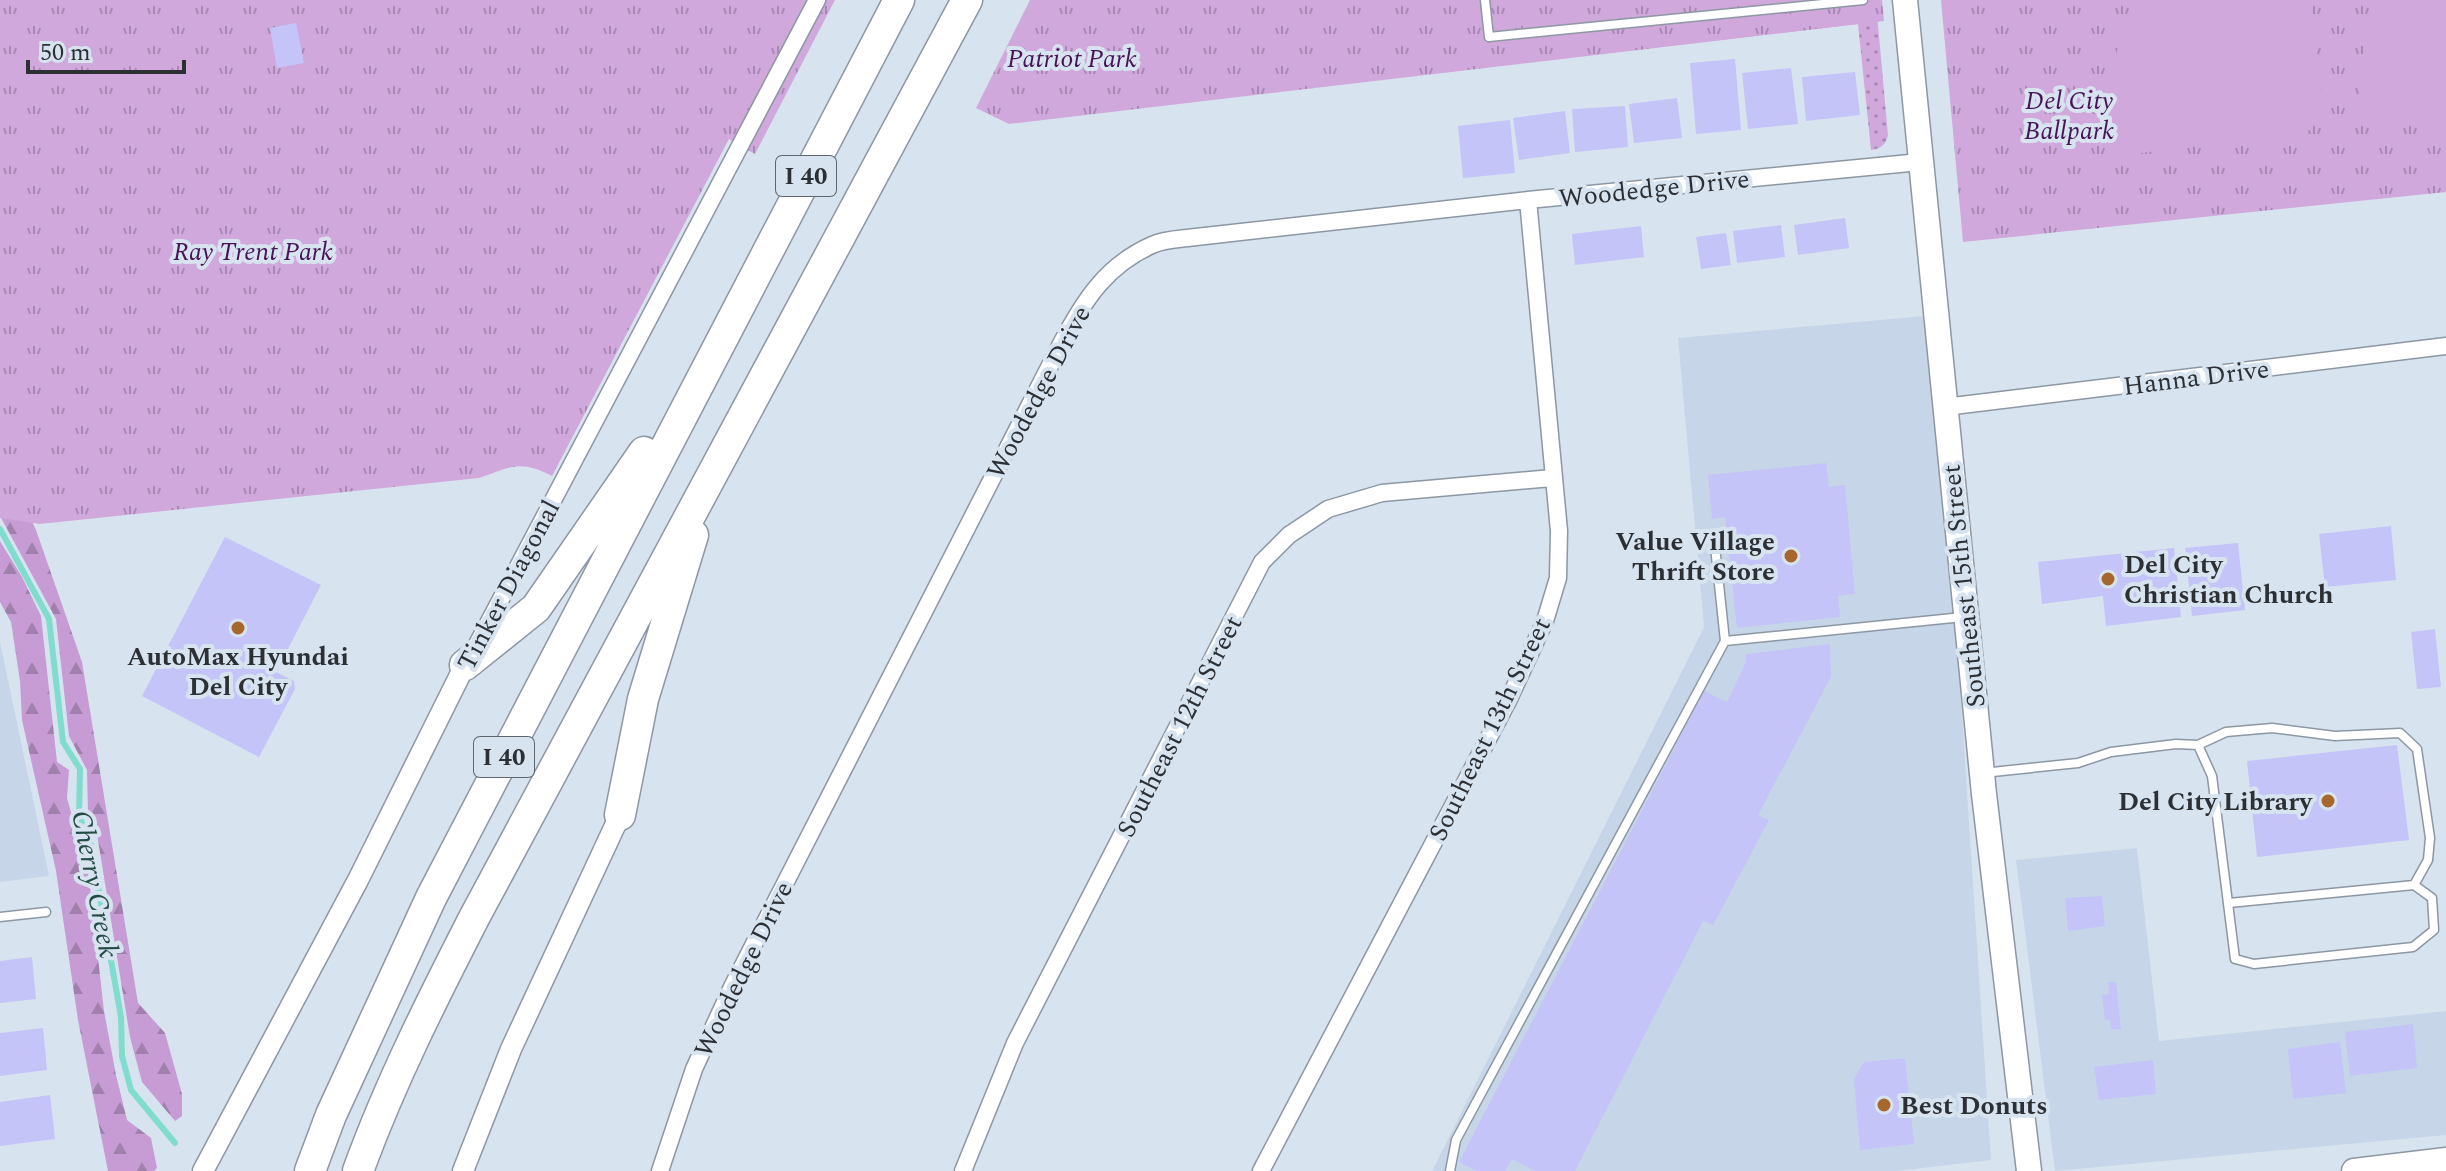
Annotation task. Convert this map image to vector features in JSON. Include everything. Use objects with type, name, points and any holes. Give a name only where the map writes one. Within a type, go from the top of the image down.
[{"type":"highway","name":"I 40","points":[[310,1171],[331,1115],[431,898],[899,0]]},
{"type":"highway","name":"I 40","points":[[358,1171],[374,1126],[432,1001],[712,472],[967,0]]},
{"type":"highway","points":[[465,665],[536,608],[714,351]]},
{"type":"highway","points":[[620,815],[643,699],[712,472]]},
{"type":"main road","name":"Southeast 15th Street","points":[[1905,0],[1982,773],[2029,1171]]},
{"type":"main road","points":[[2354,1171],[2446,1160]]},
{"type":"street","name":"Tinker Diagonal","points":[[203,1171],[365,867],[465,665],[817,0]]},
{"type":"street","name":"Woodedge Drive","points":[[660,1171],[694,1069],[732,987],[1086,298],[1112,271],[1153,244],[1196,237],[1528,200],[1920,162]]},
{"type":"street","name":"Southeast 13th Street","points":[[1261,1171],[1509,699],[1545,621],[1558,578],[1559,531],[1528,200]]},
{"type":"street","name":"Hanna Drive","points":[[1945,407],[2446,346]]},
{"type":"street","name":"Southeast 12th Street","points":[[963,1171],[1015,1043],[1262,562],[1289,535],[1328,509],[1382,493],[1552,478]]},
{"type":"street","points":[[463,1171],[511,1049],[620,815]]},
{"type":"lane","points":[[1485,0],[1489,37],[1863,0]]},
{"type":"lane","points":[[1450,1171],[1456,1140],[1725,641],[1714,537]]},
{"type":"lane","points":[[1725,641],[1966,616]]},
{"type":"lane","points":[[1982,773],[2078,763],[2111,752],[2176,744],[2198,745],[2226,732],[2272,728],[2335,736],[2400,733],[2417,749],[2430,838],[2428,860],[2414,885]]},
{"type":"lane","points":[[2198,745],[2212,776],[2235,959],[2254,964],[2413,947],[2434,930],[2432,898],[2414,885],[2229,903]]},
{"type":"lane","points":[[0,917],[46,912]]},
{"type":"shaded area","points":[[1936,315],[1991,1160],[1897,1171],[1432,1171],[1704,627],[1678,338]]},
{"type":"shaded area","points":[[0,642],[49,876],[0,882]]},
{"type":"shaded area","points":[[2137,848],[2159,1041],[2446,1011],[2446,1135],[2055,1171],[2016,860]]},
{"type":"green space","name":"Ray Trent Park","points":[[0,0],[835,0],[755,154],[729,139],[552,476],[516,466],[479,478],[40,524],[0,518]]},
{"type":"green space","name":"Patriot Park","points":[[1030,0],[1882,0],[1884,21],[1009,124],[976,108]]},
{"type":"green space","name":"Del City Ballpark","points":[[1941,0],[2446,0],[2446,192],[1963,242]]},
{"type":"green space","points":[[2151,0],[2310,0],[2324,116],[2306,133],[2116,156],[2112,88],[2116,54],[2129,22]]},
{"type":"green space","points":[[2387,0],[2446,0],[2446,115],[2360,123],[2361,75],[2366,44]]},
{"type":"green space","points":[[1877,14],[1888,135],[1882,146],[1871,150],[1858,24],[1470,69]]},
{"type":"green space","points":[[27,511],[82,662],[138,1003],[165,1033],[182,1094],[182,1116],[175,1121],[142,1082],[130,1037],[96,828],[88,813],[87,770],[69,736],[56,619],[0,516]]},
{"type":"green space","points":[[0,541],[41,616],[57,762],[69,770],[67,798],[89,877],[104,1011],[116,1075],[127,1120],[151,1138],[157,1168],[154,1171],[108,1171],[78,1020],[56,871],[22,720],[11,622],[0,602]]},
{"type":"building","points":[[296,23],[304,63],[277,68],[270,28]]},
{"type":"building","points":[[1735,59],[1741,130],[1696,134],[1690,63]]},
{"type":"building","points":[[1791,68],[1798,124],[1748,129],[1742,73]]},
{"type":"building","points":[[1855,72],[1860,115],[1806,121],[1802,77]]},
{"type":"building","points":[[1677,98],[1682,138],[1634,143],[1629,104]]},
{"type":"building","points":[[1625,106],[1628,147],[1575,152],[1572,109]]},
{"type":"building","points":[[1565,111],[1570,153],[1519,160],[1513,118]]},
{"type":"building","points":[[1510,120],[1515,173],[1463,178],[1458,126]]},
{"type":"building","points":[[1845,218],[1849,248],[1798,255],[1794,225]]},
{"type":"building","points":[[1781,225],[1785,257],[1737,263],[1733,231]]},
{"type":"building","points":[[1641,226],[1644,257],[1575,265],[1572,234]]},
{"type":"building","points":[[1726,233],[1731,265],[1701,269],[1696,237]]},
{"type":"building","name":"Value Village Thrift Store","points":[[1826,463],[1829,487],[1845,485],[1855,594],[1838,596],[1840,617],[1737,628],[1725,517],[1712,519],[1708,475]]},
{"type":"building","points":[[2391,526],[2396,580],[2325,587],[2319,534]]},
{"type":"building","name":"AutoMax Hyundai Del City","points":[[225,537],[321,585],[276,672],[294,681],[295,689],[259,757],[142,696]]},
{"type":"building","points":[[2238,543],[2245,610],[2192,616],[2185,548]]},
{"type":"building","name":"Del City Christian Church","points":[[2174,548],[2181,617],[2106,626],[2103,596],[2042,604],[2038,562]]},
{"type":"building","points":[[2435,629],[2441,687],[2417,689],[2411,632]]},
{"type":"building","points":[[1830,644],[1831,677],[1758,815],[1769,820],[1713,925],[1703,921],[1575,1171],[1535,1171],[1512,1159],[1505,1171],[1477,1171],[1459,1162],[1704,691],[1727,702],[1746,662],[1746,654]]},
{"type":"building","name":"Del City Library","points":[[2397,745],[2409,840],[2257,857],[2247,761]]},
{"type":"building","points":[[2102,896],[2105,926],[2068,931],[2065,898]]},
{"type":"building","points":[[32,957],[36,999],[0,1003],[0,961]]},
{"type":"building","points":[[2108,982],[2116,982],[2121,1029],[2111,1030],[2110,1020],[2105,1020],[2102,995],[2109,994]]},
{"type":"building","points":[[2413,1024],[2417,1068],[2350,1076],[2345,1032]]},
{"type":"building","points":[[43,1028],[47,1070],[0,1076],[0,1033]]},
{"type":"building","points":[[2340,1042],[2346,1093],[2293,1099],[2288,1049]]},
{"type":"building","points":[[1905,1058],[1914,1144],[1860,1150],[1854,1079],[1864,1062]]},
{"type":"building","points":[[2153,1060],[2156,1094],[2099,1100],[2094,1067]]},
{"type":"building","points":[[50,1095],[55,1139],[0,1146],[0,1102]]},
{"type":"waterway","name":"Cherry Creek","points":[[0,529],[49,619],[63,742],[80,769],[79,816],[90,841],[121,1017],[122,1056],[131,1090],[175,1143]]},
{"type":"place","name":"Value Village Thrift Store","points":[[1791,556]]},
{"type":"place","name":"Del City Christian Church","points":[[2108,579]]},
{"type":"place","name":"AutoMax Hyundai Del City","points":[[238,628]]},
{"type":"place","name":"Del City Library","points":[[2328,801]]},
{"type":"place","name":"Best Donuts","points":[[1884,1105]]}]
